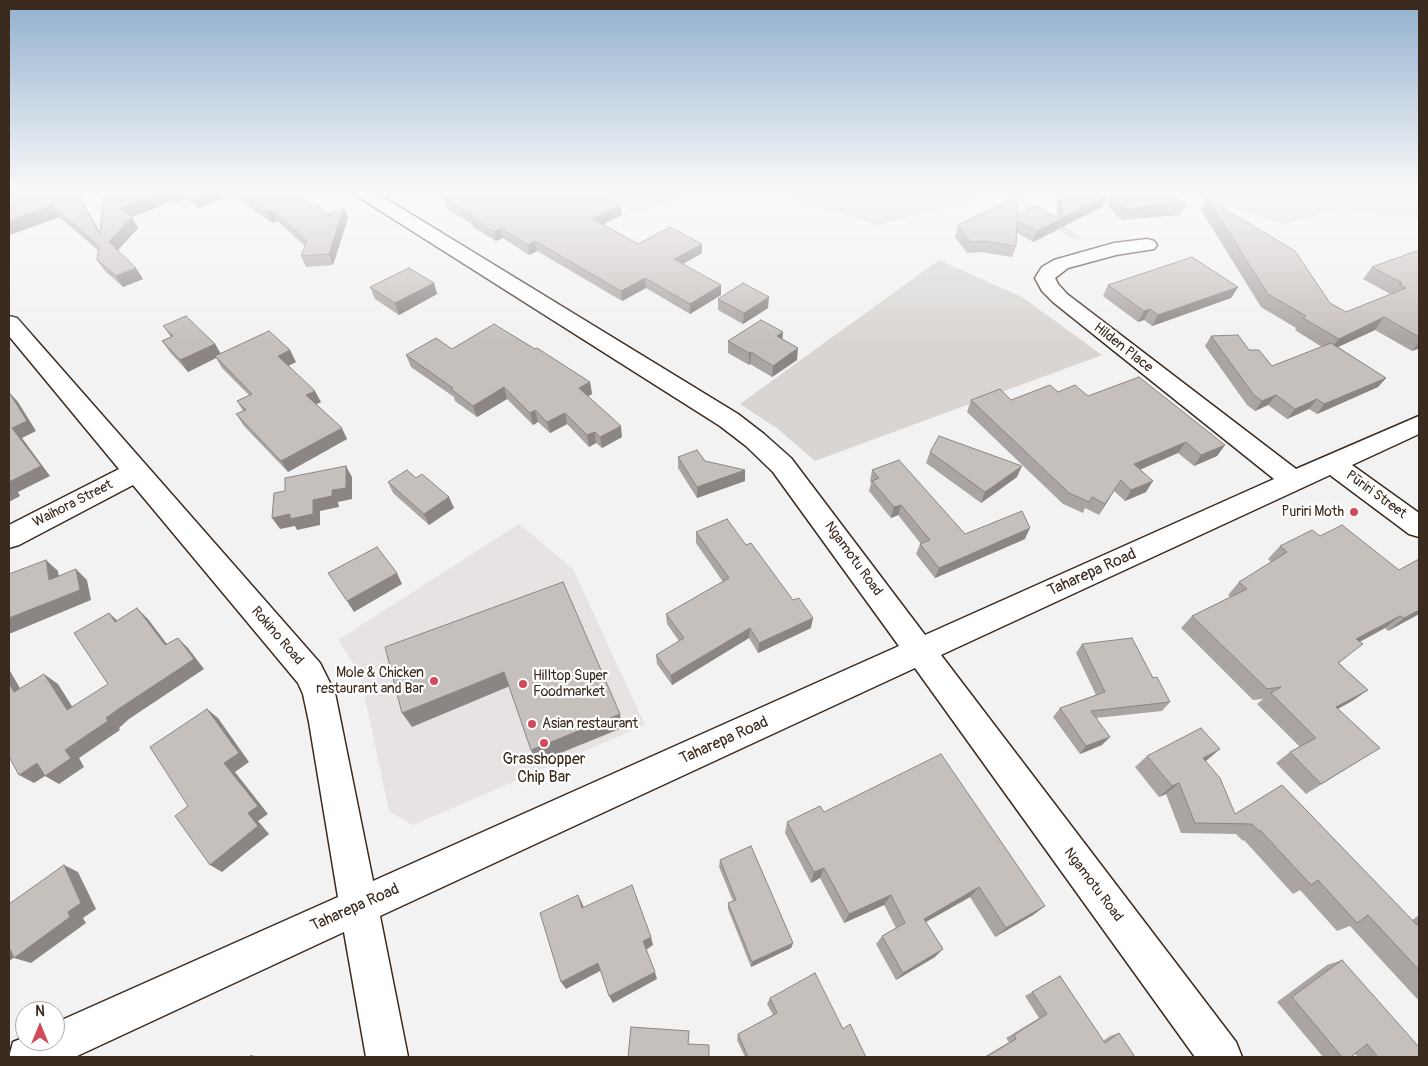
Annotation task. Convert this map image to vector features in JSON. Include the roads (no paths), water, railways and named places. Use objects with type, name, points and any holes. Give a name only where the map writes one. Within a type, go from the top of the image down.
[{"type":"street","name":"Ngamotu Road","points":[[443,242],[729,420],[755,440],[782,465],[1221,1057]]},
{"type":"street","name":"Hilden Place","points":[[1147,246],[1114,249],[1061,264],[1049,271],[1045,278],[1049,287],[1060,298],[1294,481]]},
{"type":"street","name":"Rokino Road","points":[[9,323],[309,673],[318,694],[325,722],[387,1057]]},
{"type":"street","name":"Taharepa Road","points":[[28,1057],[1419,424]]},
{"type":"street","name":"Pūriri Street","points":[[1332,464],[1419,527]]},
{"type":"street","name":"Waihora Street","points":[[9,537],[137,471]]},
{"type":"place","name":"Puriri Moth","points":[[1354,512]]},
{"type":"place","name":"Mole & Chicken restaurant and Bar","points":[[434,681]]},
{"type":"place","name":"Hilltop Super Foodmarket","points":[[523,684]]},
{"type":"place","name":"Asian restaurant","points":[[532,724]]},
{"type":"place","name":"Grasshopper Chip Bar","points":[[544,743]]}]
